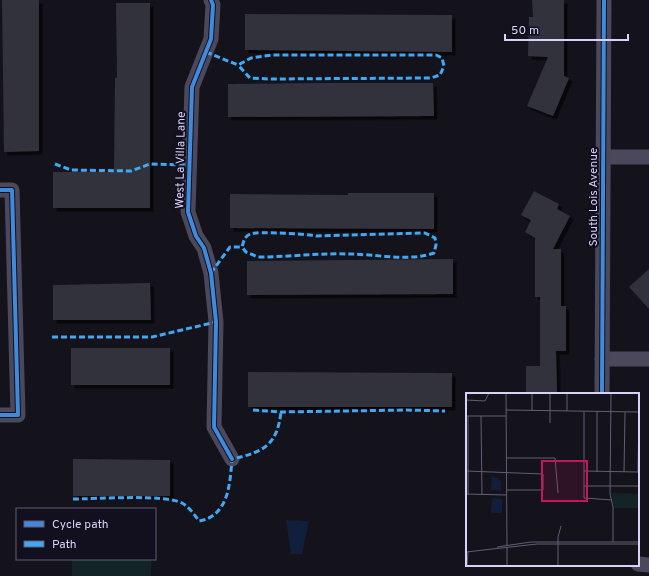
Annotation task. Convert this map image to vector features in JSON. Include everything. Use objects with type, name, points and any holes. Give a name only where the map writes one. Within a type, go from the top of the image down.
[{"type":"street","name":"West La Villa Lane","points":[[211,0],[213,5],[211,39],[192,87],[188,155],[188,212],[196,236],[204,248],[211,273],[216,322],[214,427],[232,459]]},
{"type":"street","name":"South Lois Avenue","points":[[602,393],[604,0]]},
{"type":"street","points":[[603,156],[649,157]]},
{"type":"street","points":[[0,415],[18,415],[6,190]]},
{"type":"street","points":[[602,359],[649,359]]},
{"type":"street","points":[[639,564],[649,565]]},
{"type":"shaded area","points":[[72,560],[151,560],[151,576],[72,576]]},
{"type":"water","points":[[286,520],[309,521],[302,554],[291,554]]},
{"type":"building","points":[[2,0],[39,0],[39,151],[4,152]]},
{"type":"building","points":[[532,0],[564,0],[564,76],[569,78],[553,116],[527,106],[548,57],[528,56],[529,17],[533,17]]},
{"type":"building","points":[[116,3],[150,3],[150,208],[53,208],[53,172],[114,172],[115,78],[117,78]]},
{"type":"building","points":[[245,14],[452,15],[452,52],[245,50]]},
{"type":"building","points":[[433,83],[434,116],[228,117],[228,84]]},
{"type":"building","points":[[534,191],[559,204],[557,209],[570,216],[553,249],[561,249],[561,306],[566,306],[566,351],[556,351],[557,393],[526,393],[526,366],[540,366],[540,297],[535,297],[535,238],[525,232],[531,220],[521,215]]},
{"type":"building","points":[[348,193],[434,193],[434,229],[230,228],[230,194],[348,195]]},
{"type":"building","points":[[453,259],[453,294],[247,295],[247,261]]},
{"type":"building","points":[[649,269],[649,309],[629,287]]},
{"type":"building","points":[[150,283],[151,320],[53,320],[53,285]]},
{"type":"building","points":[[71,348],[170,348],[170,385],[71,385]]},
{"type":"building","points":[[248,372],[452,373],[452,407],[248,407]]},
{"type":"building","points":[[73,459],[170,460],[170,496],[73,496]]},
{"type":"marked path","points":[[206,52],[238,65],[251,58],[272,55],[436,55],[442,58],[444,66],[440,75],[431,78],[269,79],[250,78],[238,65]]},
{"type":"marked path","points":[[55,164],[71,170],[131,171],[150,164],[188,165]]},
{"type":"marked path","points":[[211,273],[230,247],[242,247],[246,236],[254,233],[303,234],[316,236],[425,233],[435,238],[436,245],[434,253],[414,257],[358,254],[258,257],[246,252],[242,247]]},
{"type":"marked path","points":[[52,337],[152,337],[216,322]]},
{"type":"marked path","points":[[253,410],[281,412],[407,410],[445,411]]},
{"type":"marked path","points":[[73,499],[146,498],[173,500],[182,503],[187,507],[199,521],[209,518],[217,513],[226,497],[229,488],[232,459],[252,453],[267,446],[276,433],[281,412]]},
{"type":"cycle path","points":[[211,0],[213,5],[211,39],[192,87],[188,212],[196,236],[204,248],[211,273],[216,322],[214,427],[232,459]]},
{"type":"cycle path","points":[[602,393],[604,0]]},
{"type":"cycle path","points":[[0,190],[12,190],[18,415],[0,415]]}]
